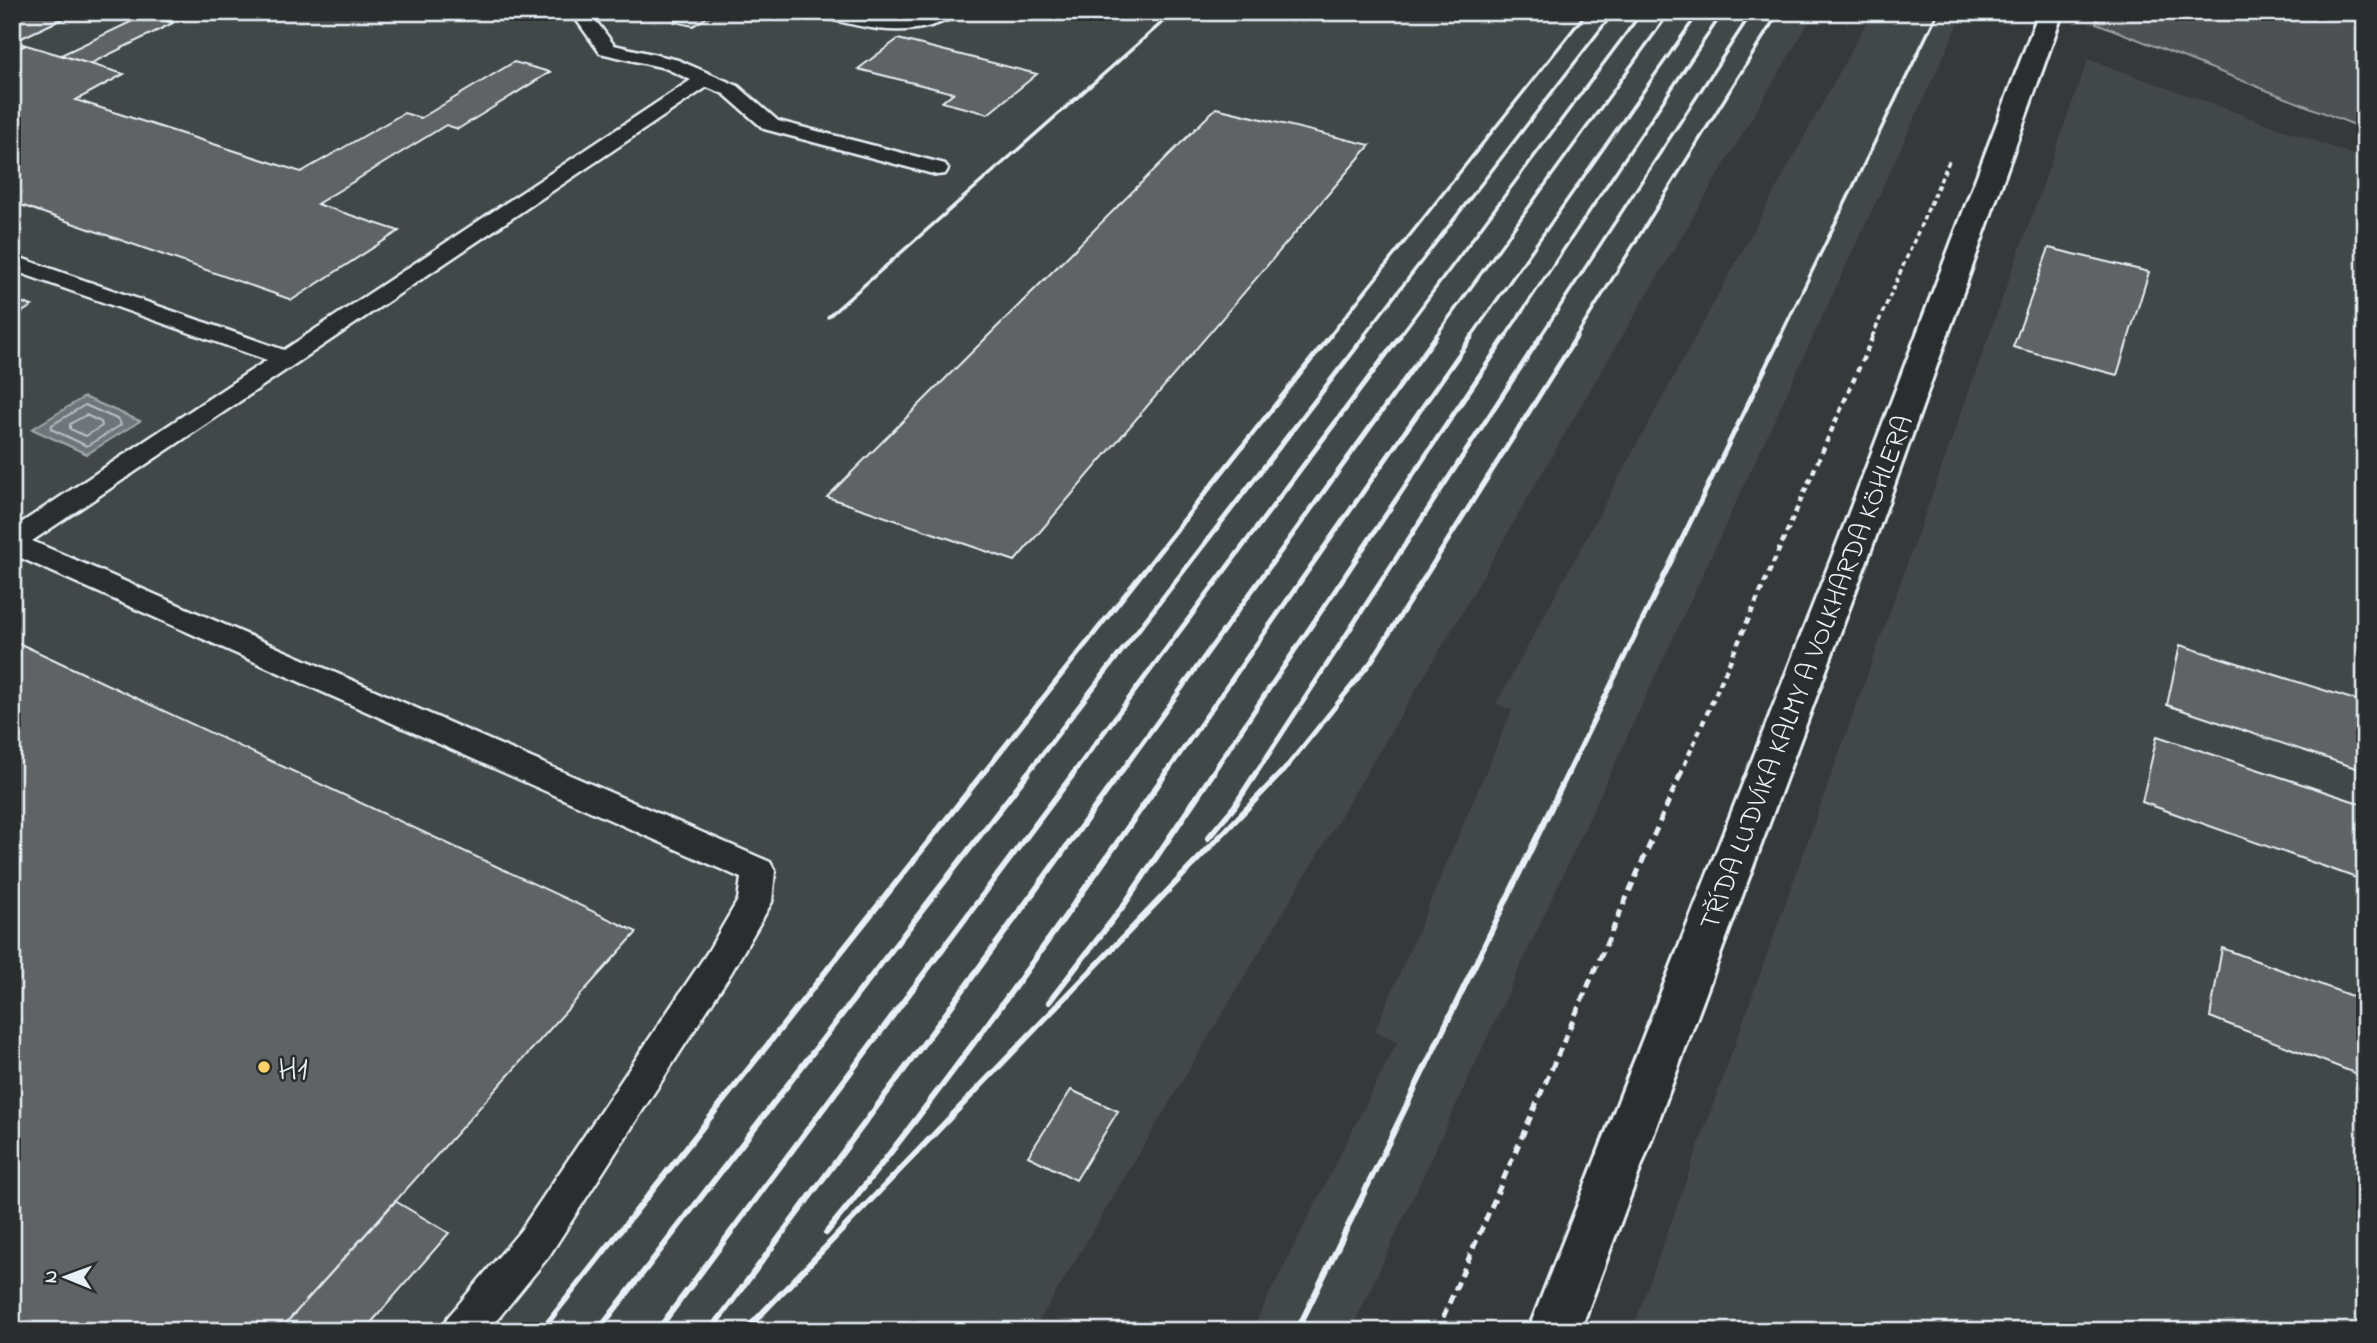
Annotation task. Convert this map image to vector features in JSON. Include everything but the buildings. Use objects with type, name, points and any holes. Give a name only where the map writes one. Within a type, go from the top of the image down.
[{"type":"street","name":"TŘÍDA LUDVÍKA KALMY A VOLKHARDA KÖHLERA","points":[[1554,1331],[1852,552],[2051,12]]},
{"type":"lane","points":[[825,12],[892,27],[925,24],[949,12]]},
{"type":"lane","points":[[580,13],[607,49],[671,64],[731,90],[771,125],[937,169]]},
{"type":"lane","points":[[12,543],[706,79]]},
{"type":"lane","points":[[12,262],[287,359]]},
{"type":"lane","points":[[12,543],[758,871],[755,902],[719,963],[535,1243],[462,1331]]},
{"type":"path","points":[[1437,1331],[1951,155]]},
{"type":"shaded area","points":[[12,12],[1815,12],[1579,409],[1456,623],[1033,1331],[12,1331]]},
{"type":"shaded area","points":[[1872,12],[1964,12],[1351,1331],[1251,1331],[1397,1042],[1375,1031],[1512,710],[1496,704]]},
{"type":"shaded area","points":[[2099,12],[2365,12],[2365,129],[2096,23]]},
{"type":"shaded area","points":[[2088,59],[2365,159],[2365,1331],[1632,1331]]},
{"type":"water","points":[[84,397],[140,421],[87,454],[32,429]]},
{"type":"railway","points":[[828,317],[1174,12]]},
{"type":"railway","points":[[1329,337],[1587,12]]},
{"type":"railway","points":[[1363,337],[1614,12]]},
{"type":"railway","points":[[1399,337],[1642,12]]},
{"type":"railway","points":[[1435,337],[1670,12]]},
{"type":"railway","points":[[1471,337],[1699,12]]},
{"type":"railway","points":[[1505,337],[1723,12]]},
{"type":"railway","points":[[1540,337],[1752,12]]},
{"type":"railway","points":[[1576,337],[1779,12]]},
{"type":"railway","points":[[1780,337],[1938,12]]},
{"type":"railway","points":[[982,775],[1330,336]]},
{"type":"railway","points":[[1026,775],[1365,336]]},
{"type":"railway","points":[[1072,775],[1400,336]]},
{"type":"railway","points":[[1119,775],[1436,336]]},
{"type":"railway","points":[[1165,775],[1472,336]]},
{"type":"railway","points":[[1211,775],[1506,336]]},
{"type":"railway","points":[[1255,775],[1541,336]]},
{"type":"railway","points":[[1280,775],[1371,662],[1577,336]]},
{"type":"railway","points":[[1567,775],[1781,336]]},
{"type":"railway","points":[[541,1331],[983,773]]},
{"type":"railway","points":[[598,1331],[1028,773]]},
{"type":"railway","points":[[657,1331],[1074,773]]},
{"type":"railway","points":[[710,1331],[947,1012],[1120,773]]},
{"type":"railway","points":[[826,1233],[958,1064],[1166,773]]},
{"type":"railway","points":[[1049,1002],[1124,905],[1213,773]]},
{"type":"railway","points":[[1208,838],[1234,807],[1256,773]]},
{"type":"railway","points":[[745,1331],[1281,773]]},
{"type":"railway","points":[[1297,1331],[1568,773]]},
{"type":"place","name":"H1","points":[[264,1067]]}]
